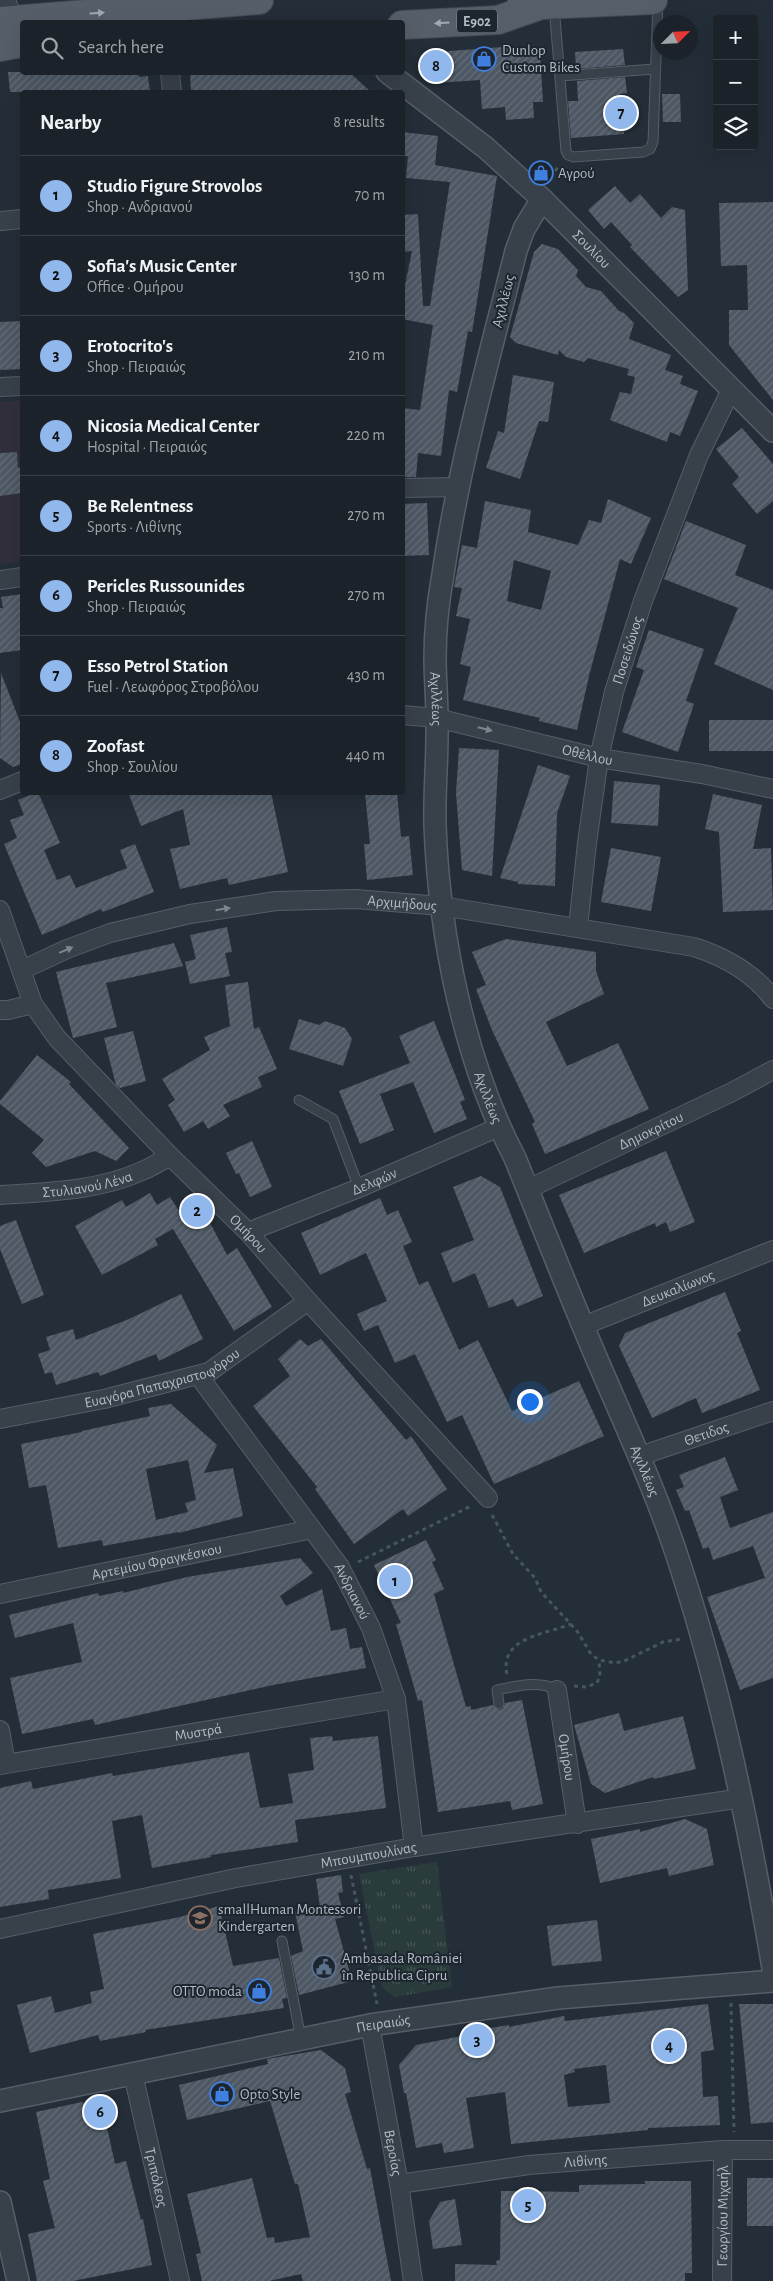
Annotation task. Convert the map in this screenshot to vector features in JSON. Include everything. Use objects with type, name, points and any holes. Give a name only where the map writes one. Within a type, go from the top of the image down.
[{"type":"main road","points":[[22,20],[259,0]]},
{"type":"main road","name":"E902","points":[[405,27],[498,20],[538,3],[653,0]]},
{"type":"main road","points":[[0,47],[10,21]]},
{"type":"street","points":[[170,75],[172,90]]},
{"type":"street","name":"Σουλίου","points":[[394,76],[486,148],[542,199],[773,431]]},
{"type":"street","name":"Αχιλλέως","points":[[542,199],[524,229],[516,251],[458,487],[442,574],[436,625],[435,660],[438,718],[435,824],[441,906],[455,985],[477,1064],[499,1127],[516,1158],[583,1326],[640,1456],[681,1567],[725,1727],[742,1798],[773,1968]]},
{"type":"street","points":[[0,221],[20,219]]},
{"type":"street","points":[[0,387],[20,386]]},
{"type":"street","name":"Ποσειδώνος","points":[[578,927],[599,758],[614,692],[643,601],[699,455],[732,388]]},
{"type":"street","points":[[405,488],[458,487]]},
{"type":"street","points":[[0,580],[20,577]]},
{"type":"street","name":"Οθέλλου","points":[[405,715],[438,718],[599,758],[702,774],[773,789]]},
{"type":"street","points":[[0,790],[20,782]]},
{"type":"street","name":"Αρχιμήδους","points":[[22,970],[67,949],[110,933],[209,911],[286,900],[355,899],[441,906],[694,946],[718,954],[740,967],[773,999]]},
{"type":"street","name":"Ομήρου","points":[[0,910],[33,1004],[57,1038],[170,1156],[248,1232],[308,1301],[488,1498]]},
{"type":"street","points":[[0,1010],[33,1004]]},
{"type":"street","name":"Δημοκρίτου","points":[[528,1189],[732,1092],[773,1070]]},
{"type":"street","name":"Δελφών","points":[[248,1232],[359,1188],[499,1127]]},
{"type":"street","name":"Στυλιανού Λένα","points":[[0,1195],[66,1190],[105,1183],[142,1172],[170,1156]]},
{"type":"street","name":"Δευκαλίωνος","points":[[583,1326],[773,1250]]},
{"type":"street","name":"Ευαγόρα Παπαχριστοφόρου","points":[[0,1420],[104,1399],[209,1372],[308,1301]]},
{"type":"street","name":"Ανδριανού","points":[[198,1375],[342,1570],[371,1628],[396,1699],[414,1847]]},
{"type":"street","name":"Θετιδος","points":[[640,1456],[773,1411]]},
{"type":"street","name":"Αρτεμίου Φραγκέσκου","points":[[0,1594],[312,1529]]},
{"type":"street","name":"Ομήρου","points":[[556,1690],[577,1824]]},
{"type":"street","name":"Μυστρά","points":[[3,1764],[396,1699]]},
{"type":"street","points":[[0,1730],[3,1764]]},
{"type":"street","name":"Μπουμπουλίνας","points":[[0,1929],[236,1878],[414,1847],[742,1798]]},
{"type":"street","name":"Πειραιώς","points":[[0,2101],[375,2025],[558,1998],[773,1980]]},
{"type":"street","name":"Βεροίας","points":[[375,2025],[413,2281]]},
{"type":"street","name":"Τριπόλεος","points":[[133,2074],[180,2281]]},
{"type":"street","name":"Λιθίνης","points":[[399,2184],[529,2164],[728,2150],[773,2150]]},
{"type":"street","name":"Γεωργίου Μιχαήλ","points":[[722,2281],[728,2150]]},
{"type":"street","points":[[0,2202],[18,2281]]},
{"type":"lane","points":[[538,3],[560,76],[566,151],[568,155],[573,157],[643,152],[650,149],[652,142],[658,0]]},
{"type":"lane","points":[[560,76],[655,69]]},
{"type":"lane","points":[[299,1100],[332,1119],[359,1188]]},
{"type":"lane","points":[[499,1704],[497,1690],[547,1684],[556,1690]]},
{"type":"lane","points":[[282,1941],[301,2040]]},
{"type":"path","points":[[342,1570],[488,1498]]},
{"type":"path","points":[[493,1520],[513,1554],[535,1578],[541,1592],[578,1631],[591,1654],[599,1660],[615,1663],[624,1661],[663,1642],[674,1639],[701,1639]]},
{"type":"path","points":[[506,1667],[510,1650],[524,1639],[571,1624]]},
{"type":"path","points":[[556,1690],[572,1686],[586,1687],[597,1683],[600,1676],[599,1660]]},
{"type":"path","points":[[347,1859],[375,2025]]},
{"type":"path","points":[[728,2150],[731,1984]]},
{"type":"shaded area","points":[[20,400],[20,562],[0,564],[0,402]]},
{"type":"green space","points":[[437,1862],[452,1987],[395,1997],[382,1988],[359,1874]]},
{"type":"building","points":[[518,46],[518,54],[540,53],[543,102],[533,102],[534,118],[506,120],[505,107],[482,109],[480,80],[437,83],[426,77],[424,61],[436,52]]},
{"type":"building","points":[[623,49],[625,65],[576,69],[575,52]]},
{"type":"building","points":[[8,72],[20,72],[20,75],[148,76],[150,90],[20,90],[20,92],[10,92]]},
{"type":"building","points":[[190,75],[352,75],[369,90],[191,90]]},
{"type":"building","points":[[625,77],[627,93],[620,94],[624,134],[571,138],[568,101],[578,101],[577,81]]},
{"type":"building","points":[[662,94],[680,94],[681,122],[663,122]]},
{"type":"building","points":[[405,132],[438,136],[435,165],[497,176],[472,332],[468,331],[457,392],[449,390],[441,456],[418,453],[416,477],[405,477],[405,408],[420,410],[433,325],[405,320],[405,285],[412,251],[405,252],[405,215],[418,214],[423,306],[430,306],[450,182],[406,178],[408,156],[405,156]]},
{"type":"building","points":[[615,186],[630,203],[640,194],[661,218],[672,207],[685,210],[688,290],[678,297],[630,247],[632,245],[611,222],[604,229],[588,210]]},
{"type":"building","points":[[773,202],[773,400],[729,345],[729,310],[748,310],[747,265],[721,266],[719,203]]},
{"type":"building","points":[[542,244],[558,249],[578,270],[576,276],[586,287],[601,291],[619,311],[624,313],[634,323],[629,339],[671,355],[665,370],[683,376],[680,384],[698,391],[680,436],[670,432],[667,442],[610,420],[620,392],[631,394],[635,377],[627,375],[629,369],[588,358],[584,362],[566,357],[559,350],[558,355],[516,343],[510,337],[534,252]]},
{"type":"building","points":[[20,321],[20,369],[0,370],[0,322]]},
{"type":"building","points":[[513,375],[554,382],[548,422],[539,421],[520,479],[486,468],[498,431],[504,433]]},
{"type":"building","points":[[742,428],[773,464],[773,501],[757,514],[732,484],[739,477],[716,449]]},
{"type":"building","points":[[17,452],[18,468],[20,468],[20,493],[0,496],[0,453]]},
{"type":"building","points":[[608,499],[651,518],[631,564],[620,559],[589,676],[577,730],[539,721],[540,718],[463,700],[471,667],[460,664],[470,619],[456,616],[462,588],[454,587],[462,545],[477,548],[485,501],[531,510],[528,532],[578,545],[589,520],[601,523]],"holes":[[[514,560],[551,571],[541,610],[507,601]]]},
{"type":"building","points":[[427,503],[429,555],[405,556],[405,504]]},
{"type":"building","points":[[686,521],[746,545],[735,575],[773,590],[773,690],[714,664],[738,608],[664,579]]},
{"type":"building","points":[[20,594],[20,650],[0,653],[0,608],[3,608],[1,597]]},
{"type":"building","points":[[649,630],[704,649],[686,701],[694,704],[678,752],[622,732],[644,670],[636,667]]},
{"type":"building","points":[[1,673],[20,722],[20,765],[13,767],[0,758]]},
{"type":"building","points":[[709,720],[773,720],[773,751],[709,751]]},
{"type":"building","points":[[459,748],[499,750],[492,876],[462,870],[456,793]]},
{"type":"building","points":[[538,765],[570,776],[557,813],[555,886],[518,884],[518,882],[500,878]]},
{"type":"building","points":[[614,781],[660,785],[658,826],[611,823]]},
{"type":"building","points":[[713,794],[762,805],[753,849],[771,848],[773,910],[723,912],[719,832],[705,829]]},
{"type":"building","points":[[30,795],[39,795],[60,843],[44,850],[57,880],[70,875],[76,888],[127,868],[120,850],[135,844],[154,892],[103,912],[101,909],[42,935],[4,844],[17,838],[10,820],[24,815],[18,800]]},
{"type":"building","points":[[129,795],[272,795],[288,872],[229,885],[227,878],[180,889],[170,849],[190,845],[183,809],[141,826]]},
{"type":"building","points":[[365,795],[397,795],[401,837],[409,836],[413,875],[367,880],[364,844],[370,844]]},
{"type":"building","points":[[611,848],[661,857],[651,911],[601,902]]},
{"type":"building","points":[[227,927],[232,952],[225,953],[230,976],[190,984],[185,962],[196,959],[190,935]]},
{"type":"building","points":[[506,939],[596,952],[596,971],[604,994],[546,1022],[567,1066],[618,1043],[649,1109],[545,1154],[532,1124],[535,1122],[492,1030],[476,989],[486,985],[472,952]]},
{"type":"building","points":[[174,943],[183,966],[106,983],[117,1027],[73,1038],[56,972]]},
{"type":"building","points":[[248,982],[254,1029],[259,1027],[277,1069],[258,1077],[262,1087],[223,1105],[230,1116],[208,1129],[203,1121],[184,1132],[168,1105],[175,1100],[162,1079],[210,1050],[204,1037],[230,1026],[225,985]]},
{"type":"building","points":[[299,1019],[319,1025],[325,1021],[345,1028],[352,1039],[343,1066],[289,1049]]},
{"type":"building","points":[[434,1021],[465,1100],[460,1102],[467,1119],[434,1133],[413,1082],[380,1094],[394,1130],[360,1144],[339,1091],[410,1063],[399,1036]]},
{"type":"building","points":[[133,1031],[146,1081],[120,1088],[116,1085],[104,1038]]},
{"type":"building","points":[[37,1055],[71,1082],[69,1084],[129,1148],[116,1161],[95,1151],[46,1167],[32,1153],[44,1140],[0,1104],[0,1101]]},
{"type":"building","points":[[252,1141],[272,1187],[250,1197],[239,1173],[236,1174],[226,1153]]},
{"type":"building","points":[[666,1151],[695,1222],[670,1232],[666,1222],[656,1227],[655,1223],[584,1253],[559,1195]]},
{"type":"building","points":[[481,1176],[500,1187],[543,1296],[517,1307],[513,1299],[489,1308],[475,1273],[453,1283],[441,1253],[474,1240],[453,1187]]},
{"type":"building","points":[[150,1193],[157,1205],[170,1197],[190,1228],[208,1219],[227,1255],[237,1248],[272,1307],[234,1331],[173,1229],[155,1239],[158,1245],[102,1275],[75,1226],[122,1200],[126,1207]]},
{"type":"building","points":[[380,1198],[387,1215],[398,1210],[412,1242],[403,1246],[419,1285],[428,1281],[459,1350],[478,1340],[512,1411],[579,1381],[604,1436],[494,1484],[462,1415],[447,1422],[415,1354],[395,1363],[378,1325],[364,1331],[357,1314],[387,1301],[366,1253],[320,1275],[301,1233]]},
{"type":"building","points":[[16,1220],[44,1295],[22,1304],[0,1249],[0,1226]]},
{"type":"building","points":[[725,1292],[741,1331],[737,1333],[760,1390],[702,1413],[696,1398],[652,1418],[619,1346],[625,1333]]},
{"type":"building","points":[[181,1294],[203,1339],[159,1361],[156,1354],[100,1376],[98,1372],[56,1385],[52,1372],[45,1374],[38,1354],[50,1350],[46,1337],[73,1329],[76,1340],[129,1319]]},
{"type":"building","points":[[300,1339],[308,1346],[321,1339],[406,1440],[411,1436],[447,1489],[408,1516],[403,1509],[354,1544],[315,1489],[317,1487],[253,1406],[290,1376],[278,1359]]},
{"type":"building","points":[[171,1404],[217,1445],[204,1473],[233,1468],[243,1516],[179,1533],[103,1546],[102,1540],[58,1548],[46,1485],[29,1488],[21,1444],[150,1416],[148,1408]],"holes":[[[188,1460],[196,1500],[185,1503],[188,1512],[156,1520],[146,1469]]]},
{"type":"building","points":[[725,1457],[738,1490],[720,1497],[730,1528],[773,1512],[773,1678],[740,1690],[707,1597],[765,1578],[753,1546],[713,1560],[709,1547],[703,1549],[689,1510],[685,1511],[676,1490],[684,1487],[679,1475]]},
{"type":"building","points":[[426,1540],[436,1560],[432,1562],[444,1589],[434,1594],[466,1707],[471,1706],[471,1710],[493,1705],[499,1710],[503,1709],[505,1703],[522,1700],[543,1804],[512,1810],[510,1801],[438,1812],[422,1700],[418,1701],[396,1624],[401,1623],[374,1565]]},
{"type":"building","points":[[300,1558],[313,1573],[280,1596],[286,1606],[322,1589],[331,1631],[346,1628],[350,1649],[362,1647],[366,1668],[273,1685],[95,1725],[93,1719],[22,1734],[10,1678],[82,1662],[73,1623],[15,1638],[9,1615],[98,1593],[99,1596],[123,1591],[123,1593],[187,1577]]},
{"type":"building","points":[[619,1713],[624,1731],[683,1716],[696,1769],[654,1779],[653,1777],[605,1793],[591,1784],[574,1725]]},
{"type":"building","points":[[332,1736],[333,1741],[378,1736],[386,1808],[295,1820],[298,1842],[211,1855],[211,1857],[152,1868],[142,1815],[112,1821],[121,1878],[48,1890],[49,1899],[0,1907],[0,1788],[31,1781],[33,1789],[112,1773],[113,1776],[249,1752],[260,1808],[293,1803],[288,1774],[314,1770],[310,1738]]},
{"type":"building","points":[[685,1819],[707,1829],[714,1865],[669,1876],[667,1868],[600,1883],[591,1839],[640,1829],[640,1832]]},
{"type":"building","points":[[341,1875],[343,1892],[338,1893],[344,1917],[335,1919],[352,1981],[299,1995],[291,1956],[303,1951],[295,1912],[320,1907],[316,1879]]},
{"type":"building","points":[[219,1906],[233,1966],[279,1958],[287,1998],[282,1999],[284,2008],[145,2030],[146,2032],[100,2041],[98,2035],[30,2053],[17,2005],[51,1996],[55,2013],[92,2003],[90,1992],[104,1989],[93,1934],[180,1917]]},
{"type":"building","points":[[597,1920],[602,1961],[552,1966],[547,1926]]},
{"type":"building","points":[[708,2004],[714,2050],[701,2052],[703,2097],[718,2096],[720,2125],[648,2128],[648,2130],[511,2144],[505,2092],[466,2098],[474,2148],[444,2153],[442,2143],[416,2148],[399,2065],[416,2045],[472,2034],[472,2031],[509,2025],[509,2027],[564,2016],[565,2021]],"holes":[[[606,2065],[610,2103],[568,2107],[564,2075],[575,2072],[574,2069]]]},
{"type":"building","points":[[739,2004],[773,2004],[773,2122],[751,2124]]},
{"type":"building","points":[[321,2050],[345,2068],[351,2092],[345,2094],[367,2169],[370,2168],[391,2281],[303,2281],[301,2274],[269,2281],[202,2281],[196,2254],[201,2253],[187,2194],[252,2178],[267,2238],[274,2237],[275,2243],[310,2237],[298,2184],[295,2184],[270,2101],[187,2120],[179,2085],[268,2064],[267,2059]]},
{"type":"building","points":[[82,2102],[105,2118],[115,2164],[126,2161],[141,2220],[143,2219],[152,2265],[73,2281],[37,2281],[28,2234],[55,2228],[43,2181],[50,2179],[36,2112]]},
{"type":"building","points":[[747,2178],[773,2178],[773,2226],[747,2226]]},
{"type":"building","points":[[645,2181],[691,2181],[692,2273],[685,2273],[685,2281],[455,2281],[455,2264],[497,2265],[496,2261],[500,2260],[501,2191],[579,2192],[579,2185],[645,2184]]},
{"type":"building","points":[[455,2199],[462,2245],[433,2249],[429,2221],[440,2202]]},
{"type":"place","name":"Dunlop Custom Bikes","points":[[484,59]]},
{"type":"place","name":"Zoofast","points":[[436,66]]},
{"type":"place","name":"Esso Petrol Station","points":[[621,113]]},
{"type":"place","name":"Αγρού","points":[[541,173]]},
{"type":"place","name":"Sofia's Music Center","points":[[197,1211]]},
{"type":"place","name":"Studio Figure Strovolos","points":[[395,1581]]},
{"type":"place","name":"smallHuman Montessori Kindergarten","points":[[200,1918]]},
{"type":"place","name":"Ambasada României în Republica Cipru","points":[[324,1967]]},
{"type":"place","name":"OTTO moda","points":[[259,1991]]},
{"type":"place","name":"Erotocrito's","points":[[477,2040]]},
{"type":"place","name":"Nicosia Medical Center","points":[[669,2046]]},
{"type":"place","name":"Opto Style","points":[[222,2094]]},
{"type":"place","name":"Pericles Russounides","points":[[100,2112]]},
{"type":"place","name":"Be Relentness","points":[[528,2205]]}]
